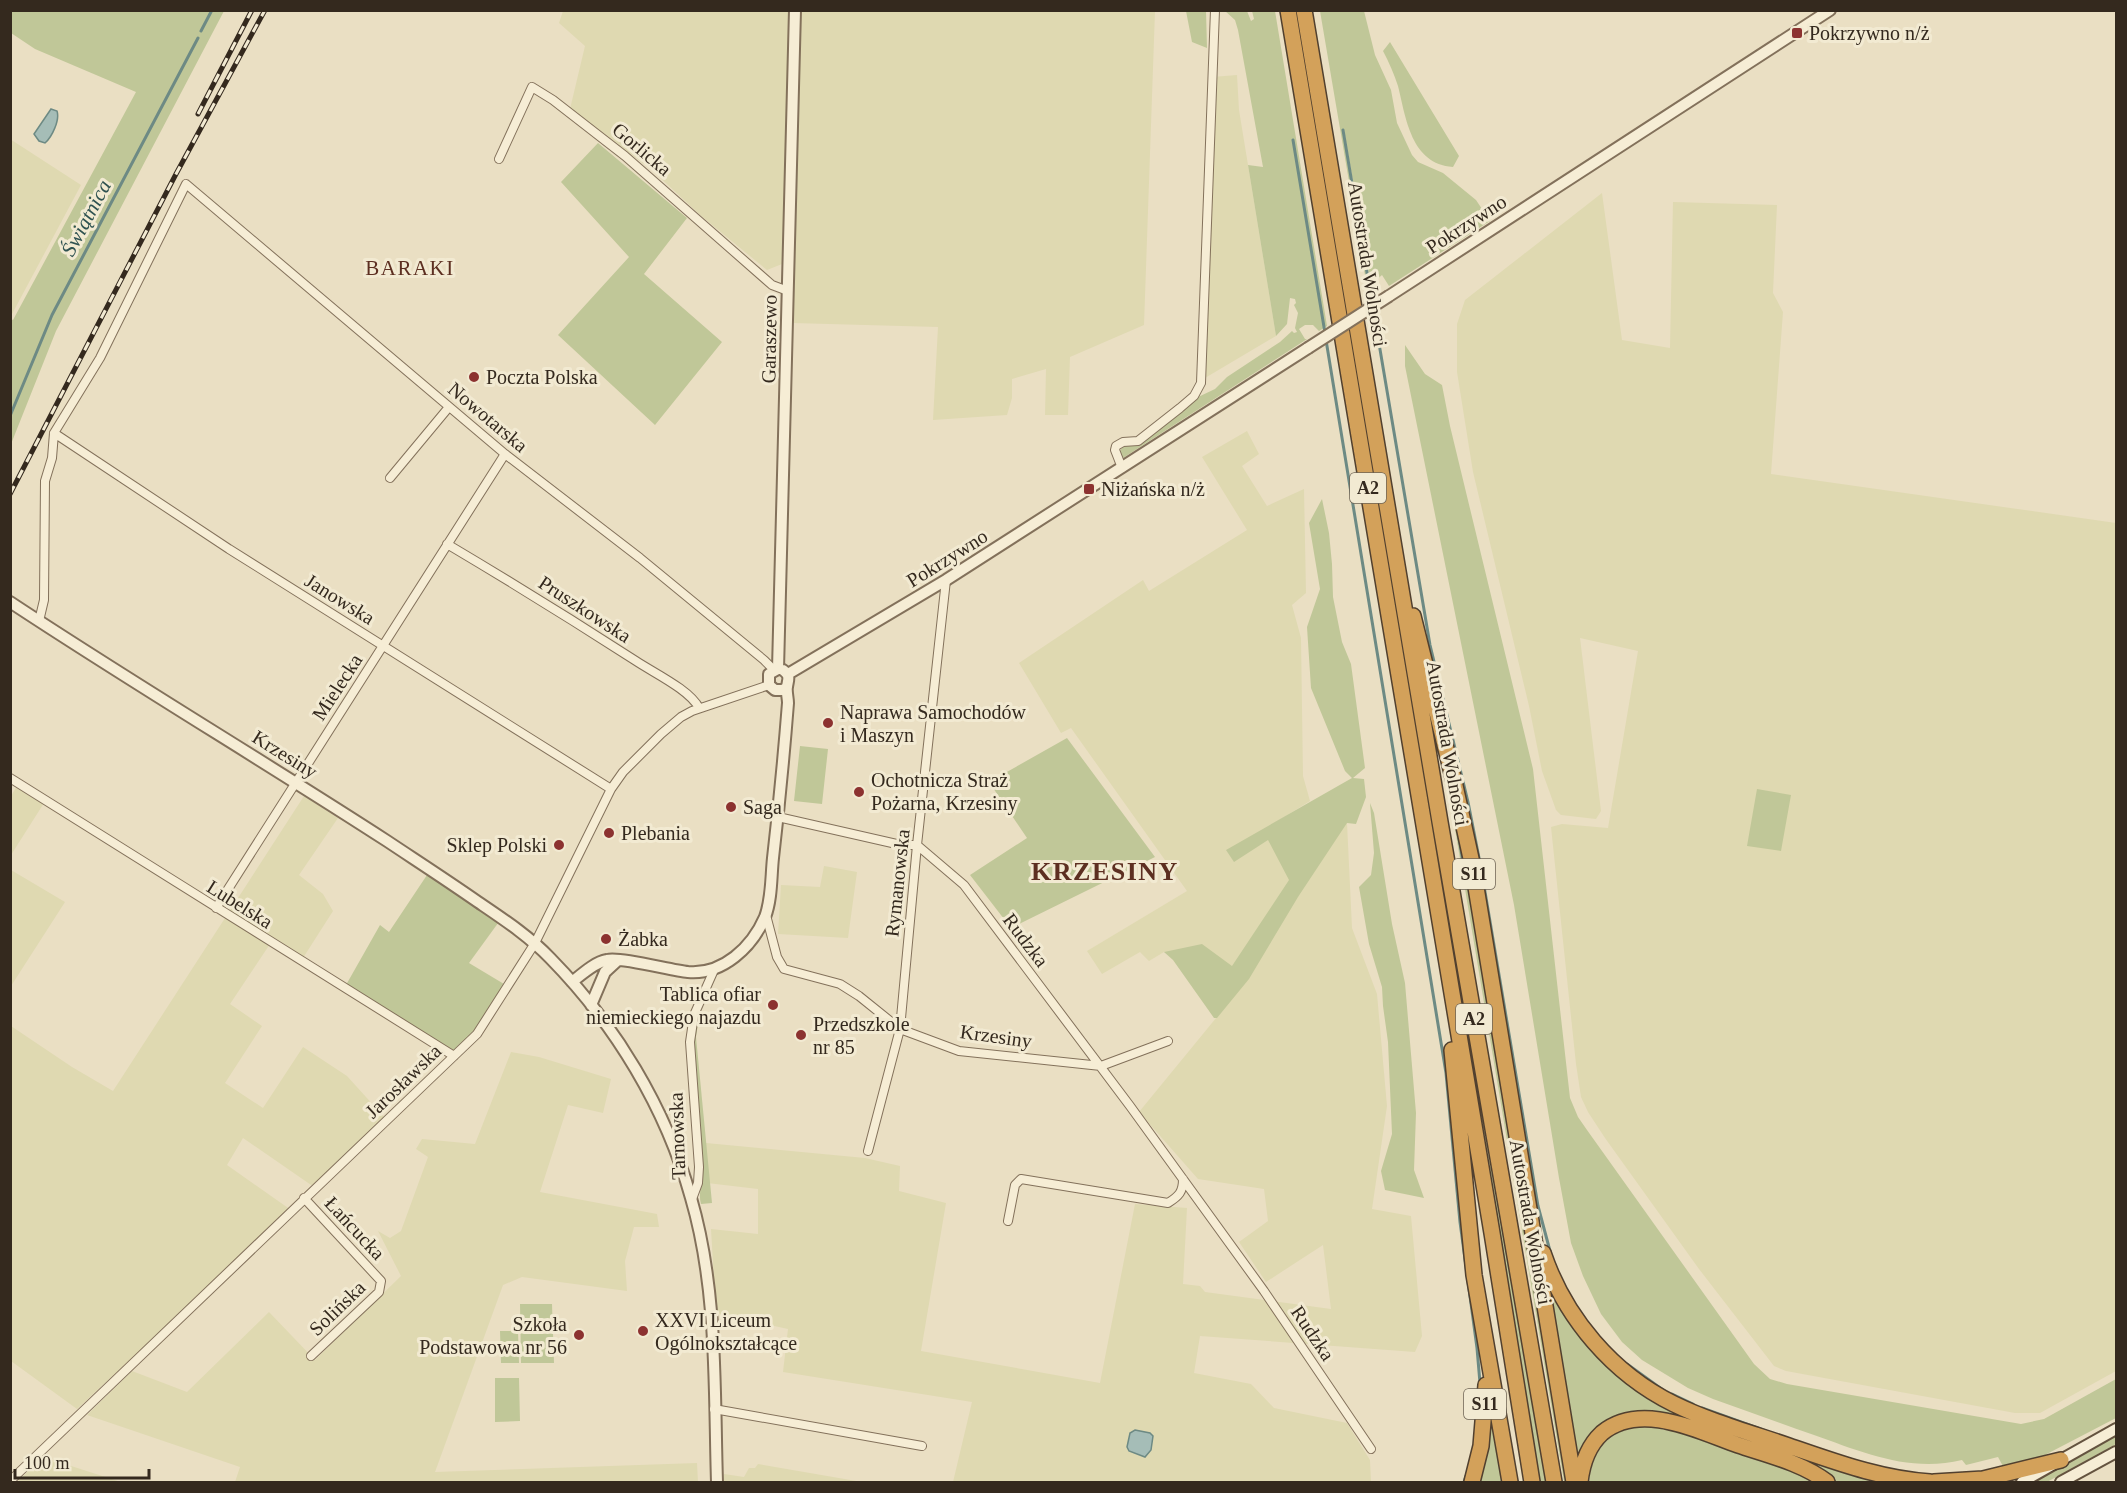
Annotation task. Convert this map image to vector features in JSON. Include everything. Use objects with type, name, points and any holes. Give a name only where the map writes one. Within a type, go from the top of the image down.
[{"type":"highway","name":"Autostrada Wolności","points":[[1288,10],[1449,969],[1532,1482]]},
{"type":"highway","name":"Autostrada Wolności","points":[[1304,10],[1554,1482]]},
{"type":"highway","name":"S11","points":[[1395,556],[1418,633],[1465,830],[1574,1482]]},
{"type":"highway","name":"S11","points":[[1449,969],[1451,1042],[1460,1115],[1467,1209],[1482,1325],[1486,1399],[1481,1446],[1472,1482]]},
{"type":"highway","points":[[1528,1198],[1546,1261],[1568,1307],[1606,1354],[1641,1384],[1681,1407],[1865,1472],[1892,1478],[1932,1482],[1983,1479],[2061,1460]]},
{"type":"highway","points":[[1482,1325],[1510,1482]]},
{"type":"highway","points":[[1580,1482],[1586,1456],[1600,1435],[1617,1424],[1642,1419],[1673,1423],[1785,1461],[1827,1482]]},
{"type":"street","name":"Garaszewo","points":[[780,671],[795,10]]},
{"type":"street","points":[[1122,468],[1115,450],[1116,446],[1123,441],[1138,441],[1190,400],[1201,383],[1215,10]]},
{"type":"street","name":"Pokrzywno","points":[[780,671],[946,580],[1830,10]]},
{"type":"street","name":"Gorlicka","points":[[499,159],[532,87],[553,100],[633,163],[772,285],[788,291]]},
{"type":"street","name":"Nowotarska","points":[[54,433],[100,358],[186,184],[505,454],[780,671]]},
{"type":"street","points":[[390,478],[449,406]]},
{"type":"street","points":[[39,621],[44,600],[45,481],[52,458],[54,433]]},
{"type":"street","name":"Janowska","points":[[54,433],[222,545],[610,789]]},
{"type":"street","name":"Mielecka","points":[[216,908],[505,454]]},
{"type":"street","name":"Pruszkowska","points":[[447,544],[515,584],[642,665],[693,699],[699,708]]},
{"type":"street","name":"Rymanowska","points":[[868,1150],[900,1029],[917,845],[946,580]]},
{"type":"street","name":"Krzesiny","points":[[10,602],[296,782],[491,910],[535,943],[591,1005],[625,1052],[653,1100],[676,1152],[692,1199]]},
{"type":"street","points":[[572,982],[603,961],[618,960],[700,972],[714,970],[732,959],[759,928],[766,915],[778,817],[789,681],[780,671],[768,678],[769,685],[775,690],[783,690],[787,687]]},
{"type":"street","name":"Jarosławska","points":[[10,1481],[477,1034],[535,943],[610,789],[623,772],[681,717],[699,708],[769,685]]},
{"type":"street","name":"Lubelska","points":[[10,778],[454,1056]]},
{"type":"street","points":[[778,817],[901,845],[917,845]]},
{"type":"street","name":"Rudzka","points":[[917,845],[964,885],[1101,1066],[1264,1291],[1371,1449]]},
{"type":"street","name":"Krzesiny","points":[[766,915],[777,957],[784,969],[840,984],[859,996],[900,1029],[959,1051],[1101,1066]]},
{"type":"street","points":[[591,1005],[605,972],[618,960]]},
{"type":"street","name":"Tarnowska","points":[[714,970],[691,1024],[690,1042],[699,1167],[698,1183],[692,1199],[702,1240],[711,1308],[717,1482]]},
{"type":"street","points":[[1101,1066],[1168,1041]]},
{"type":"street","points":[[1008,1221],[1015,1185],[1021,1179],[1168,1203],[1178,1197],[1183,1189],[1183,1179]]},
{"type":"street","name":"Łańcucka","points":[[304,1198],[381,1281]]},
{"type":"street","name":"Solińska","points":[[311,1356],[380,1292],[381,1281]]},
{"type":"street","points":[[714,1409],[922,1446]]},
{"type":"street","points":[[2022,1482],[2116,1430]]},
{"type":"street","points":[[2061,1482],[2116,1452]]},
{"type":"shaded area","points":[[563,11],[790,11],[782,264],[767,270],[700,215],[653,171],[570,109],[585,46],[559,23]]},
{"type":"shaded area","points":[[799,11],[1155,11],[1144,325],[1070,357],[1068,415],[1045,415],[1046,369],[1012,379],[1012,398],[1007,415],[933,420],[938,327],[792,323]]},
{"type":"shaded area","points":[[1237,75],[1239,110],[1276,336],[1205,378],[1214,145],[1212,77]]},
{"type":"shaded area","points":[[10,139],[81,185],[11,316],[10,316]]},
{"type":"shaded area","points":[[1602,193],[1622,340],[1670,348],[1673,202],[1777,205],[1773,293],[1783,312],[1771,474],[2116,523],[2116,1371],[2040,1413],[2015,1413],[1786,1371],[1774,1366],[1699,1269],[1605,1138],[1581,1097],[1551,827],[1562,824],[1608,828],[1638,651],[1580,638],[1601,811],[1596,819],[1561,815],[1556,810],[1542,771],[1529,706],[1473,472],[1457,372],[1457,324],[1465,300]]},
{"type":"shaded area","points":[[1247,431],[1259,454],[1242,466],[1267,506],[1304,489],[1306,593],[1292,605],[1301,638],[1303,776],[1310,801],[1263,830],[1347,823],[1352,928],[1377,994],[1387,1106],[1372,1209],[1411,1216],[1422,1336],[1415,1352],[1200,1336],[1194,1373],[1251,1384],[1274,1408],[1347,1423],[1370,1460],[1371,1482],[953,1482],[972,1402],[783,1372],[788,1329],[716,1313],[711,1229],[758,1234],[758,1189],[707,1183],[706,1143],[865,1158],[900,1166],[899,1191],[946,1203],[921,1351],[1100,1383],[1135,1204],[1187,1208],[1183,1284],[1200,1286],[1205,1292],[1331,1309],[1323,1245],[1266,1282],[1239,1242],[1268,1221],[1264,1189],[1198,1179],[1139,1112],[1248,979],[1164,952],[1149,961],[1140,952],[1102,974],[1087,951],[1187,891],[1071,728],[1061,733],[1019,663],[1143,580],[1149,591],[1247,530],[1202,457]]},
{"type":"shaded area","points":[[17,786],[44,803],[11,855],[11,796]]},
{"type":"shaded area","points":[[304,796],[338,818],[299,875],[323,894],[333,911],[303,958],[274,938],[230,1004],[262,1026],[225,1083],[263,1108],[303,1047],[347,1076],[385,1118],[314,1187],[243,1138],[227,1165],[291,1210],[77,1409],[11,1361],[11,1026],[113,1091]]},
{"type":"shaded area","points":[[824,866],[857,872],[848,938],[778,934],[781,885],[820,887]]},
{"type":"shaded area","points":[[11,870],[65,902],[11,986]]},
{"type":"shaded area","points":[[511,1052],[539,1057],[611,1079],[603,1113],[568,1105],[540,1192],[657,1214],[659,1227],[634,1227],[625,1261],[627,1291],[522,1277],[503,1285],[435,1472],[697,1463],[698,1482],[235,1482],[240,1467],[87,1415],[132,1371],[187,1392],[269,1312],[315,1360],[401,1276],[378,1231],[390,1238],[401,1231],[428,1157],[416,1149],[422,1139],[475,1144]]},
{"type":"shaded area","points":[[43,1457],[121,1482],[17,1482]]},
{"type":"shaded area","points":[[758,1464],[862,1482],[724,1482],[724,1474],[744,1477],[749,1468],[755,1468]]},
{"type":"green space","points":[[11,10],[224,11],[56,331],[11,444],[11,319],[13,320],[136,92],[35,49],[11,33]]},
{"type":"green space","points":[[1186,11],[1206,11],[1207,48],[1192,42]]},
{"type":"green space","points":[[1225,11],[1247,11],[1251,21],[1254,19],[1252,11],[1275,11],[1327,326],[1319,331],[1313,325],[1305,325],[1299,329],[1307,339],[1123,458],[1119,453],[1122,447],[1140,443],[1196,398],[1215,389],[1227,377],[1280,342],[1292,331],[1297,332],[1295,328],[1298,313],[1294,305],[1296,303],[1295,299],[1290,298],[1287,324],[1276,336],[1248,165],[1263,167],[1238,30],[1235,20]]},
{"type":"green space","points":[[1320,11],[1364,11],[1375,55],[1391,90],[1397,123],[1412,155],[1418,162],[1443,173],[1476,200],[1490,221],[1389,286],[1382,275],[1374,282],[1375,295],[1373,297],[1344,130],[1342,130],[1371,298],[1369,299]]},
{"type":"green space","points":[[1390,42],[1459,156],[1453,167],[1439,164],[1428,158],[1413,137],[1396,82],[1383,51]]},
{"type":"green space","points":[[598,143],[687,218],[644,274],[722,342],[655,425],[558,335],[629,257],[561,182]]},
{"type":"green space","points":[[1353,334],[1548,1482],[1537,1482],[1348,335]]},
{"type":"green space","points":[[1405,345],[1425,374],[1442,385],[1533,769],[1570,1098],[1578,1117],[1754,1364],[1770,1379],[1787,1384],[2021,1424],[2044,1419],[2116,1379],[2116,1418],[2043,1456],[2005,1470],[1998,1457],[1966,1465],[1962,1460],[1924,1464],[1886,1459],[1713,1399],[1688,1388],[1642,1360],[1622,1342],[1601,1314],[1571,1243],[1514,905],[1405,366]]},
{"type":"green space","points":[[1322,499],[1329,533],[1333,597],[1342,642],[1351,664],[1365,768],[1353,778],[1364,779],[1366,797],[1356,824],[1347,823],[1298,897],[1249,979],[1217,1018],[1214,1018],[1173,960],[1164,952],[1202,944],[1232,966],[1289,880],[1268,840],[1234,862],[1226,850],[1352,778],[1345,771],[1311,688],[1307,627],[1320,589],[1309,523]]},
{"type":"green space","points":[[1067,738],[1155,857],[1011,928],[970,875],[1027,838],[989,782]]},
{"type":"green space","points":[[800,746],[828,749],[822,804],[794,801]]},
{"type":"green space","points":[[1757,789],[1791,795],[1781,851],[1747,846]]},
{"type":"green space","points":[[1370,803],[1374,813],[1392,924],[1405,983],[1416,1113],[1414,1170],[1424,1198],[1385,1190],[1381,1171],[1392,1134],[1388,1042],[1382,987],[1369,944],[1359,887],[1371,875],[1374,853]]},
{"type":"green space","points":[[1459,822],[1570,1482],[1564,1482],[1454,823]]},
{"type":"green space","points":[[429,872],[501,919],[469,963],[504,984],[474,1032],[453,1054],[346,985],[380,925],[389,932]]},
{"type":"green space","points":[[714,979],[700,1011],[696,1037],[712,1203],[701,1204],[703,1170],[694,1036],[695,1020]]},
{"type":"green space","points":[[1542,1264],[1633,1383],[1897,1482],[1835,1482],[1824,1473],[1630,1415],[1577,1466]]},
{"type":"green space","points":[[520,1304],[552,1304],[554,1363],[521,1363]]},
{"type":"green space","points":[[500,1331],[518,1331],[519,1363],[501,1363]]},
{"type":"green space","points":[[495,1378],[519,1378],[520,1421],[495,1422]]},
{"type":"green space","points":[[1490,1408],[1505,1482],[1475,1482]]},
{"type":"green space","points":[[1637,1427],[1663,1429],[1689,1436],[1787,1470],[1814,1482],[1589,1482],[1593,1462],[1602,1446],[1617,1433]]},
{"type":"green space","points":[[2116,1436],[2116,1444],[2047,1482],[2033,1482]]},
{"type":"water","points":[[51,109],[57,111],[58,115],[53,133],[45,143],[39,141],[34,134]]},
{"type":"water","points":[[1135,1430],[1150,1433],[1153,1436],[1151,1450],[1145,1457],[1129,1451],[1127,1447],[1130,1433]]},
{"type":"waterway","name":"Świątnica","points":[[201,31],[212,10]]},
{"type":"waterway","name":"Świątnica","points":[[10,416],[52,315],[198,38]]},
{"type":"waterway","points":[[1343,130],[1372,302]]},
{"type":"waterway","points":[[1293,140],[1325,333]]},
{"type":"waterway","points":[[1373,308],[1430,645],[1468,802],[1538,1206],[1550,1251]]},
{"type":"waterway","points":[[1326,340],[1446,1073],[1460,1222],[1480,1383]]},
{"type":"waterway","points":[[1459,838],[1467,886]]},
{"type":"waterway","points":[[1627,1364],[1663,1390]]},
{"type":"waterway","points":[[1672,1394],[1693,1404]]},
{"type":"waterway","points":[[1702,1408],[1766,1431]]},
{"type":"waterway","points":[[1464,1482],[1466,1476]]},
{"type":"railway","points":[[198,114],[252,10]]},
{"type":"railway","points":[[10,494],[176,174],[265,10]]},
{"type":"place","name":"Pokrzywno n/ż","points":[[1797,33]]},
{"type":"place","name":"Poczta Polska","points":[[474,377]]},
{"type":"place","name":"Niżańska n/ż","points":[[1089,489]]},
{"type":"place","name":"Naprawa Samochodów i Maszyn","points":[[828,723]]},
{"type":"place","name":"Ochotnicza Straż Pożarna, Krzesiny","points":[[859,792]]},
{"type":"place","name":"Saga","points":[[731,807]]},
{"type":"place","name":"Plebania","points":[[609,833]]},
{"type":"place","name":"Sklep Polski","points":[[559,845]]},
{"type":"place","name":"Żabka","points":[[606,939]]},
{"type":"place","name":"Tablica ofiar niemieckiego najazdu","points":[[773,1005]]},
{"type":"place","name":"Przedszkole nr 85","points":[[801,1035]]},
{"type":"place","name":"XXVI Liceum Ogólnokształcące","points":[[643,1331]]},
{"type":"place","name":"Szkoła Podstawowa nr 56","points":[[579,1335]]},
{"type":"district","name":"BARAKI","points":[[410,268]]},
{"type":"district","name":"KRZESINY","points":[[1105,871]]}]
